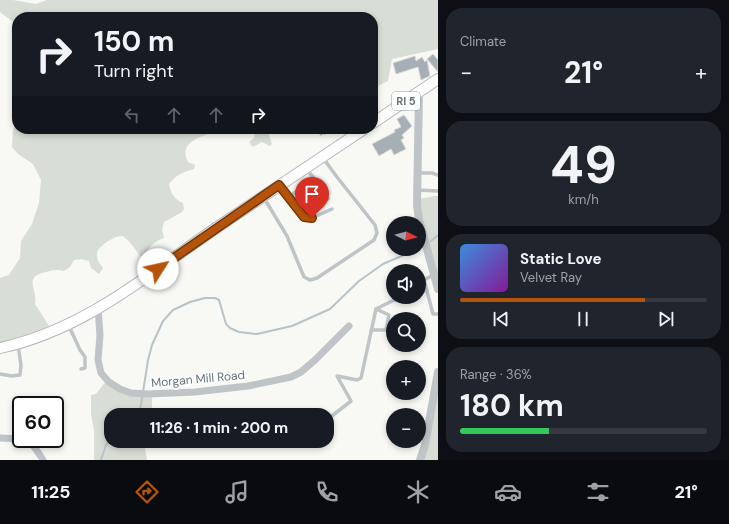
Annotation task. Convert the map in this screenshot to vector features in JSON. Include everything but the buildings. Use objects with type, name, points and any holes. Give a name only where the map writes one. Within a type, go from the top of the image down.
[{"type":"main road","name":"RI 5","points":[[378,120],[438,80]]},
{"type":"main road","points":[[0,348],[18,344],[52,332],[98,308],[121,294],[279,185],[357,134]]},
{"type":"street","points":[[419,92],[418,173],[416,190],[419,220],[438,289]]},
{"type":"street","name":"Morgan Mill Road","points":[[98,308],[100,335],[98,360],[101,373],[109,382],[120,389],[131,393],[148,394],[203,391],[248,386],[291,377],[301,372],[315,360],[350,326]]},
{"type":"street","points":[[420,460],[425,445],[438,372]]},
{"type":"street","points":[[0,438],[12,439]]},
{"type":"street","points":[[35,448],[43,460]]},
{"type":"lane","points":[[263,196],[287,236],[304,277],[310,280],[317,278],[374,240],[377,233],[375,225],[323,157]]},
{"type":"lane","points":[[288,196],[313,181],[313,177],[306,168]]},
{"type":"lane","points":[[418,173],[432,173],[438,175]]},
{"type":"lane","points":[[279,185],[304,217],[308,219],[332,209]]},
{"type":"lane","points":[[416,190],[438,191]]},
{"type":"lane","points":[[434,274],[424,280],[433,314],[438,314]]},
{"type":"lane","points":[[376,309],[386,304]]},
{"type":"lane","points":[[334,414],[351,401],[337,376],[356,380],[361,378],[376,309]]},
{"type":"lane","points":[[371,330],[386,330],[389,315],[376,309]]},
{"type":"lane","points":[[68,325],[85,357],[85,366],[81,369]]},
{"type":"lane","points":[[0,374],[12,376],[20,375],[18,344]]},
{"type":"shaded area","points":[[0,0],[13,0],[36,4],[47,0],[438,0],[438,49],[392,59],[388,81],[378,86],[378,12],[12,12],[12,21],[0,12]]},
{"type":"shaded area","points":[[13,134],[209,134],[196,139],[186,148],[185,154],[188,162],[195,165],[194,169],[180,174],[169,184],[175,198],[183,203],[184,209],[182,212],[164,222],[162,230],[164,238],[153,244],[146,255],[141,257],[130,242],[124,237],[119,236],[111,239],[98,251],[97,259],[103,268],[99,274],[91,268],[89,261],[81,259],[74,260],[70,267],[64,271],[53,270],[39,274],[33,280],[35,304],[49,326],[46,334],[0,349],[0,278],[9,275],[20,258],[21,241],[32,224],[39,203],[41,180],[33,164],[18,154],[12,147]]},
{"type":"shaded area","points":[[254,134],[269,134],[272,144],[270,146],[262,142],[253,147],[249,142],[254,138]]},
{"type":"shaded area","points":[[438,196],[438,286],[426,244],[426,216],[419,216],[419,199]]},
{"type":"shaded area","points":[[438,377],[438,460],[420,460],[423,448],[426,448],[426,432]]},
{"type":"shaded area","points":[[106,381],[119,389],[152,395],[152,408],[104,408],[104,448],[145,448],[147,460],[94,460],[94,430],[91,414],[91,395],[96,394]]},
{"type":"waterway","points":[[431,241],[438,235]]},
{"type":"waterway","points":[[140,408],[152,345],[163,321],[173,310],[190,302],[205,298],[215,298],[219,300],[226,324],[230,328],[239,332],[257,334],[292,326],[330,309],[359,281],[383,264],[402,256]]},
{"type":"waterway","points":[[101,460],[105,448]]},
{"type":"route","points":[[158,269],[279,185],[304,217],[308,219],[312,218]]}]
